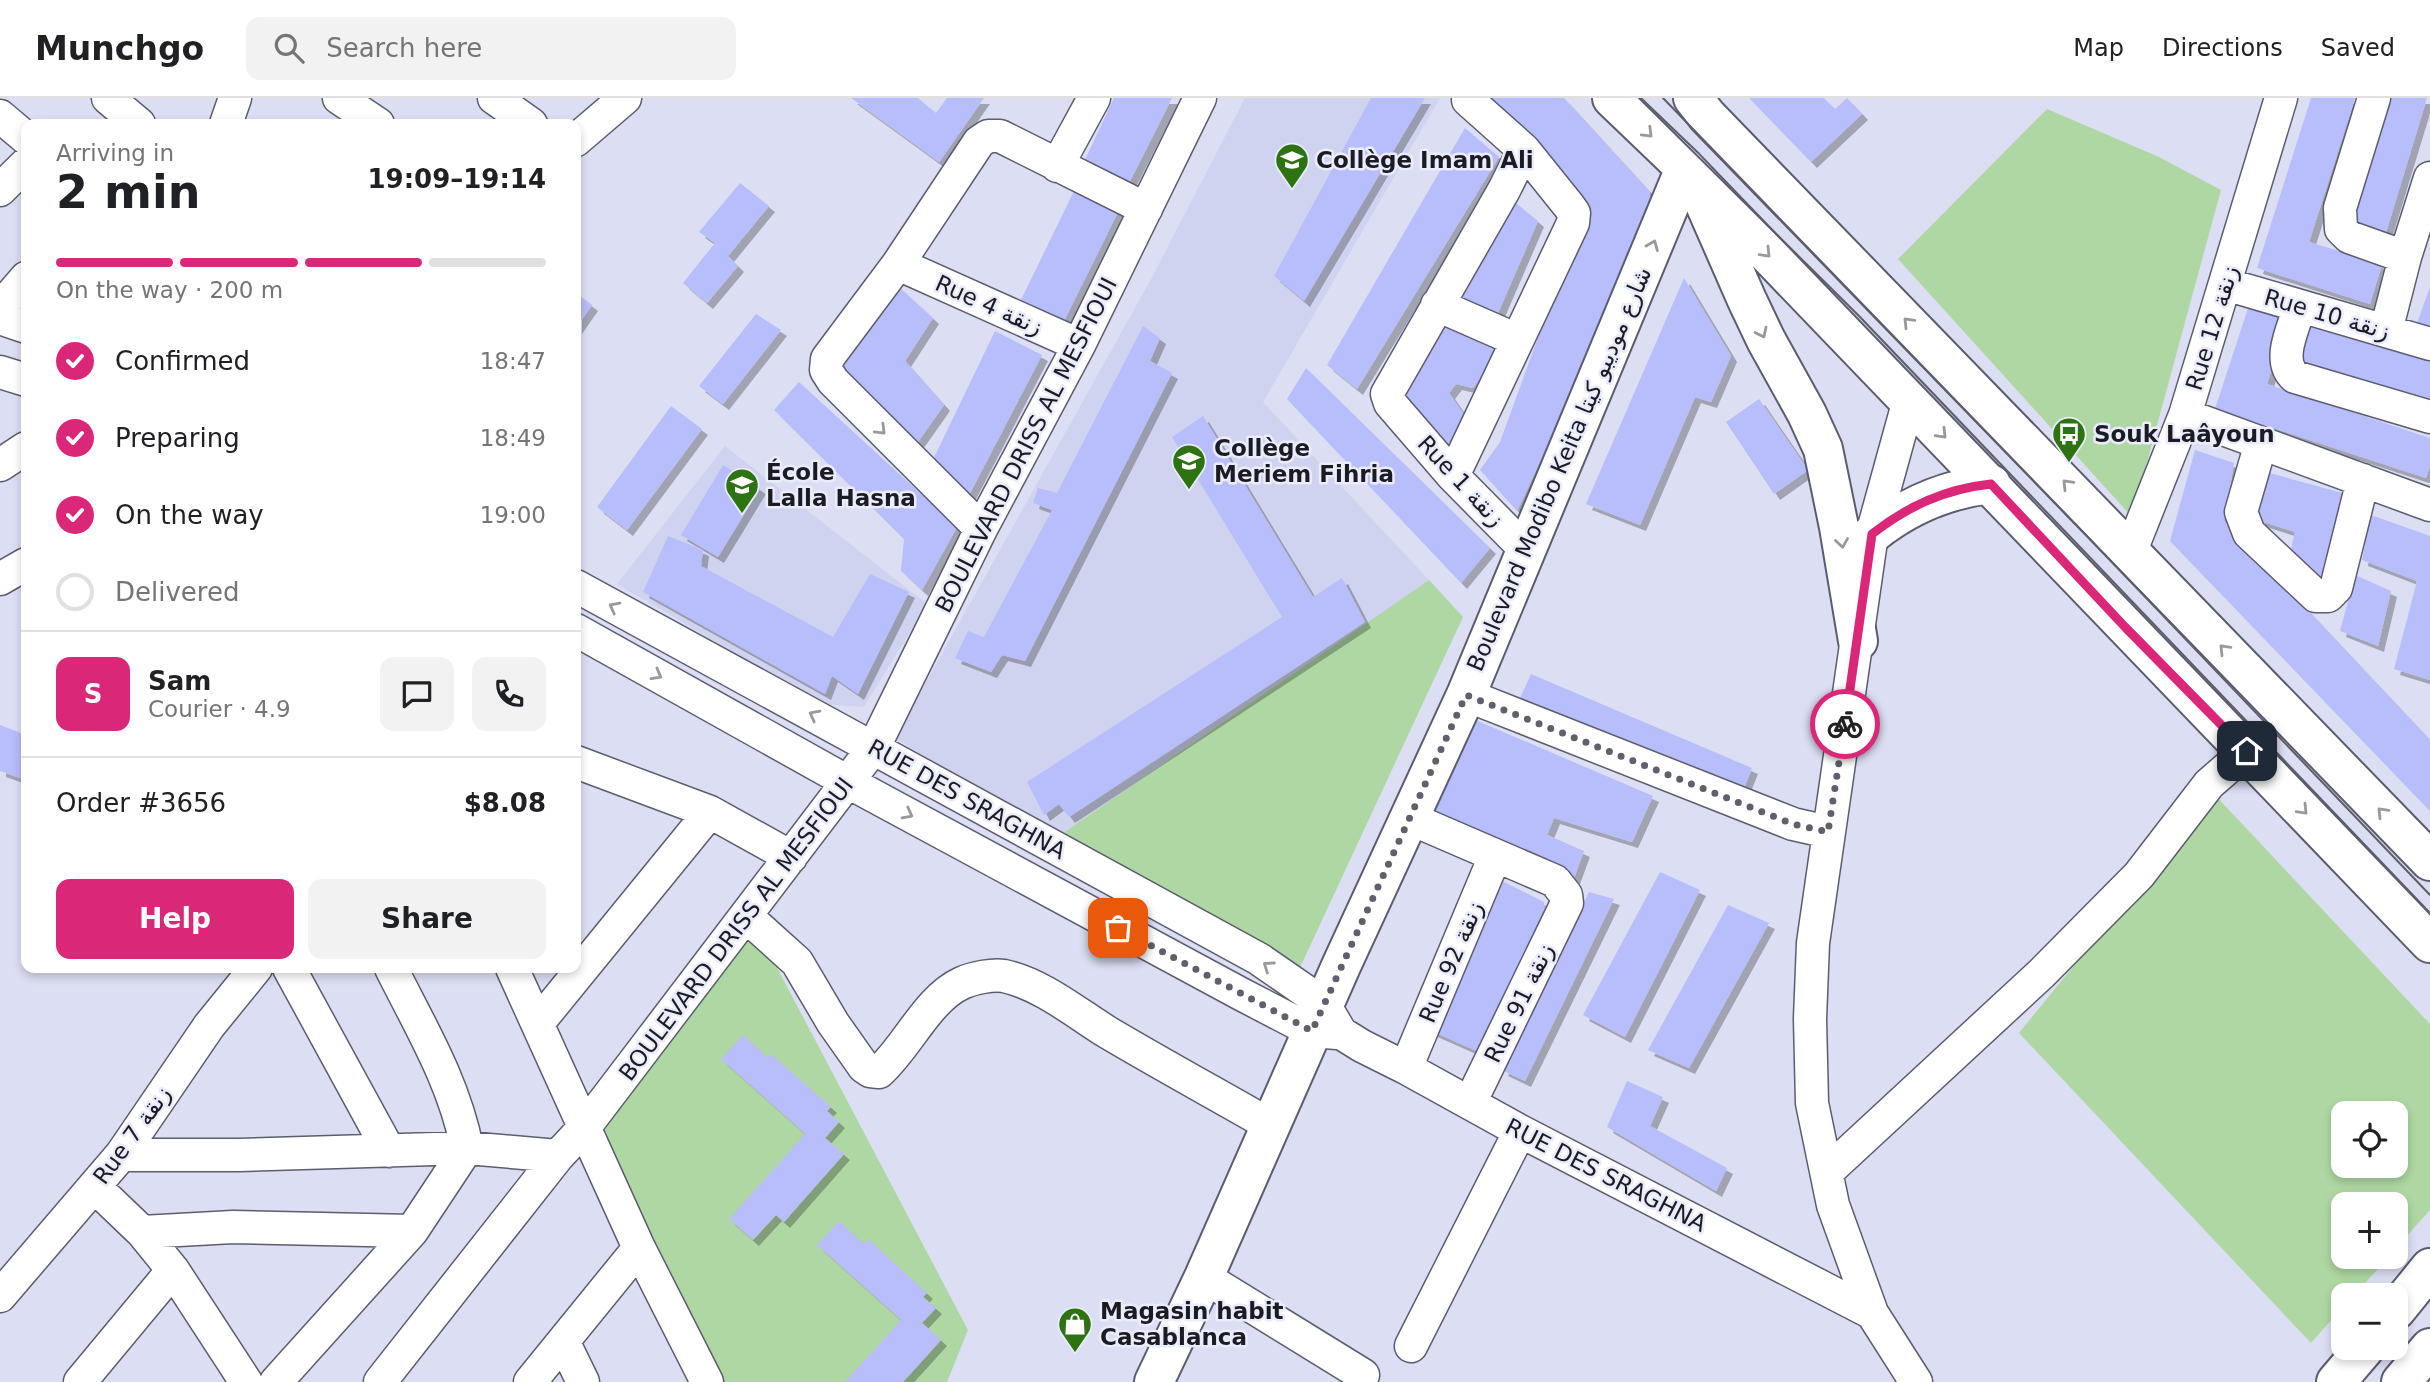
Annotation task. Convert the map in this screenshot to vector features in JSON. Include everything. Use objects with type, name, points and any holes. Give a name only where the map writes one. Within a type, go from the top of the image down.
[{"type":"main road","points":[[1612,98],[1690,174],[1991,484],[2430,943]]},
{"type":"main road","points":[[1693,98],[1707,116],[2430,861]]},
{"type":"main road","points":[[1690,174],[1746,300],[1823,449],[1858,641]]},
{"type":"main road","name":"Boulevard Modibo Keita شارع موديبو كيتا","points":[[1154,1382],[1204,1277],[1270,1125],[1326,1023],[1409,818],[1466,695],[1526,550],[1690,174]]},
{"type":"main road","points":[[1872,534],[1892,518],[1928,499],[1965,487],[1991,484]]},
{"type":"main road","points":[[2408,1295],[2430,1268]]},
{"type":"main road","points":[[2401,1382],[2430,1348]]},
{"type":"main road","points":[[2336,1382],[2355,1360]]},
{"type":"street","points":[[108,98],[133,119]]},
{"type":"street","points":[[339,98],[370,119]]},
{"type":"street","points":[[494,98],[524,119]]},
{"type":"street","points":[[581,136],[625,98]]},
{"type":"street","points":[[1057,166],[1094,98]]},
{"type":"street","name":"BOULEVARD DRISS AL MESFIOUI","points":[[380,1382],[558,1156],[584,1128],[874,747],[981,529],[1079,345],[1200,98]]},
{"type":"street","name":"Rue 12 زنقة","points":[[2130,553],[2185,415],[2281,98]]},
{"type":"street","points":[[2374,98],[2340,208],[2341,229],[2349,237],[2405,257]]},
{"type":"street","points":[[1453,476],[1573,223],[1574,213],[1524,150],[1468,100]]},
{"type":"street","points":[[0,116],[21,134]]},
{"type":"street","points":[[981,529],[833,382],[826,370],[827,359],[898,264],[979,142],[988,136],[1000,136],[1146,209]]},
{"type":"street","points":[[1517,340],[1437,305],[1504,190],[1524,150]]},
{"type":"street","points":[[0,190],[21,169]]},
{"type":"street","points":[[2386,331],[2405,257],[2429,187]]},
{"type":"street","name":"Rue 4 زنقة","points":[[898,264],[1079,345]]},
{"type":"street","points":[[0,308],[21,284]]},
{"type":"street","name":"Rue 10 زنقة","points":[[2225,284],[2430,344]]},
{"type":"street","name":"Rue 1 زنقة","points":[[1437,305],[1389,387],[1387,399],[1453,476],[1526,550]]},
{"type":"street","points":[[2300,306],[2285,358],[2288,371],[2295,377],[2430,417]]},
{"type":"street","points":[[0,318],[21,325]]},
{"type":"street","points":[[0,372],[21,378]]},
{"type":"street","points":[[1909,400],[1872,534],[1813,943],[1810,1019],[1812,1102],[1833,1205],[1872,1313],[1916,1382]]},
{"type":"street","points":[[2185,415],[2429,502]]},
{"type":"street","points":[[2260,443],[2241,512],[2243,521],[2249,533],[2316,596],[2328,596],[2336,588],[2363,480]]},
{"type":"street","points":[[0,465],[21,451]]},
{"type":"street","points":[[0,579],[21,567]]},
{"type":"street","name":"RUE DES SRAGHNA","points":[[581,589],[1259,959],[1326,1023]]},
{"type":"street","name":"RUE DES SRAGHNA","points":[[581,643],[848,782],[1326,1023],[1362,1046],[1520,1131],[1872,1313]]},
{"type":"street","points":[[1466,695],[1793,824],[1828,832]]},
{"type":"street","points":[[1827,1172],[2042,973],[2139,875],[2209,784],[2247,751]]},
{"type":"street","points":[[581,764],[710,812],[791,857]]},
{"type":"street","points":[[581,970],[710,812]]},
{"type":"street","points":[[1409,818],[1495,856]]},
{"type":"street","name":"Rue 91 زنقة","points":[[1470,1104],[1567,903],[1566,895],[1555,881],[1495,856]]},
{"type":"street","name":"Rue 92 زنقة","points":[[1406,1068],[1495,856]]},
{"type":"street","points":[[746,916],[797,962],[833,1023],[864,1067],[870,1071],[879,1072],[899,1053],[929,1011],[948,991],[965,981],[1001,975],[1030,984],[1155,1060],[1270,1125]]},
{"type":"street","name":"Rue 7 زنقة","points":[[0,1296],[121,1155],[209,1026],[252,973]]},
{"type":"street","points":[[292,973],[390,1151]]},
{"type":"street","points":[[276,1382],[412,1231],[467,1148],[460,1113],[447,1079],[394,973]]},
{"type":"street","points":[[514,973],[639,1248],[707,1382]]},
{"type":"street","points":[[538,1023],[579,973]]},
{"type":"street","points":[[1411,1346],[1520,1131]]},
{"type":"street","points":[[121,1155],[239,1155],[467,1148],[558,1156]]},
{"type":"street","points":[[95,1187],[142,1232],[173,1270],[246,1382]]},
{"type":"street","points":[[142,1232],[233,1227],[412,1231]]},
{"type":"street","points":[[530,1382],[639,1248]]},
{"type":"street","points":[[91,1377],[173,1270]]},
{"type":"street","points":[[1204,1277],[1363,1376]]},
{"type":"street","points":[[564,1343],[583,1382]]},
{"type":"shaded area","name":"Collège Meriem Fihria","points":[[1245,98],[1440,98],[1263,402],[1429,580],[1056,838],[895,738],[1150,281]]},
{"type":"shaded area","name":"École Lalla Hasna","points":[[725,446],[927,604],[864,707],[823,704],[617,584]]},
{"type":"green space","points":[[2047,109],[2159,157],[2221,190],[2132,517],[1898,259]]},
{"type":"green space","points":[[1429,580],[1463,617],[1297,974],[1056,838]]},
{"type":"green space","points":[[2214,794],[2430,1024],[2430,1210],[2408,1235],[2408,1192],[2331,1192],[2331,1269],[2378,1269],[2365,1283],[2331,1283],[2331,1320],[2311,1343],[2019,1033]]},
{"type":"green space","points":[[754,924],[968,1330],[947,1382],[723,1382],[595,1131]]},
{"type":"building","points":[[851,98],[918,98],[936,113],[947,98],[984,98],[939,162]]},
{"type":"building","points":[[1114,98],[1172,98],[1126,189],[1084,162]]},
{"type":"building","points":[[1371,98],[1425,98],[1304,301],[1274,276]]},
{"type":"building","points":[[1483,98],[1564,98],[1650,192],[1646,236],[1517,511],[1480,470],[1500,442],[1587,203]]},
{"type":"building","points":[[1749,98],[1824,98],[1835,109],[1847,98],[1862,114],[1811,162]]},
{"type":"building","points":[[2311,98],[2355,98],[2309,242],[2382,264],[2370,304],[2257,268]]},
{"type":"building","points":[[2385,98],[2427,98],[2384,239],[2346,227]]},
{"type":"building","points":[[1465,128],[1499,157],[1357,389],[1327,365]]},
{"type":"building","points":[[740,183],[769,206],[728,256],[738,266],[707,303],[683,283],[715,243],[699,232]]},
{"type":"building","points":[[1075,189],[1119,210],[1062,325],[1019,304]]},
{"type":"building","points":[[1506,195],[1538,221],[1495,320],[1451,301]]},
{"type":"building","points":[[1684,278],[1731,356],[1711,402],[1695,397],[1640,525],[1586,504]]},
{"type":"building","points":[[899,287],[933,318],[905,361],[944,405],[915,446],[841,370]]},
{"type":"building","points":[[2430,287],[2430,330],[2416,326]]},
{"type":"building","points":[[581,297],[592,305],[581,321]]},
{"type":"building","points":[[2250,302],[2289,315],[2267,384],[2430,438],[2430,466],[2426,478],[2215,409]]},
{"type":"building","points":[[756,314],[781,330],[723,404],[699,386]]},
{"type":"building","points":[[1438,319],[1500,350],[1473,388],[1456,384],[1449,393],[1469,422],[1444,451],[1389,398]]},
{"type":"building","points":[[2308,324],[2430,360],[2430,402],[2297,362]]},
{"type":"building","points":[[1143,326],[1160,338],[1150,361],[1172,373],[1025,661],[1002,655],[991,672],[955,658],[968,631],[984,637],[1052,510],[1033,503],[1038,488],[1057,493]]},
{"type":"building","points":[[995,331],[1042,355],[968,497],[929,468]]},
{"type":"building","points":[[1306,368],[1490,548],[1461,583],[1287,399]]},
{"type":"building","points":[[799,382],[957,527],[922,590],[901,571],[904,539],[774,410]]},
{"type":"building","points":[[1759,399],[1808,470],[1774,494],[1726,422]]},
{"type":"building","points":[[671,406],[702,429],[627,530],[597,507]]},
{"type":"building","points":[[1203,416],[1313,597],[1342,578],[1365,622],[1069,817],[1059,804],[1044,815],[1027,782],[1282,617],[1172,437]]},
{"type":"building","points":[[2195,450],[2234,463],[2224,521],[2430,740],[2430,811],[2170,541]]},
{"type":"building","points":[[723,465],[760,488],[718,557],[681,535]]},
{"type":"building","points":[[2262,471],[2346,494],[2332,580],[2287,565],[2295,532],[2251,518]]},
{"type":"building","points":[[2371,515],[2430,536],[2430,680],[2394,669],[2417,581],[2362,560]]},
{"type":"building","points":[[668,536],[703,550],[701,566],[833,637],[870,574],[909,592],[858,694],[832,676],[825,694],[643,592]]},
{"type":"building","points":[[2355,575],[2391,591],[2378,646],[2340,631]]},
{"type":"building","points":[[1531,674],[1752,768],[1740,798],[1516,707]]},
{"type":"building","points":[[1466,716],[1653,796],[1632,842],[1554,818],[1547,835],[1584,851],[1574,878],[1424,811]]},
{"type":"building","points":[[0,725],[21,733],[21,778],[0,771]]},
{"type":"building","points":[[1660,872],[1700,890],[1625,1037],[1583,1015]]},
{"type":"building","points":[[1502,881],[1544,902],[1545,912],[1479,1052],[1427,1029],[1492,887]]},
{"type":"building","points":[[1589,892],[1614,899],[1525,1081],[1502,1070]]},
{"type":"building","points":[[1728,905],[1769,923],[1689,1068],[1648,1050]]},
{"type":"building","points":[[743,1035],[768,1058],[771,1054],[831,1107],[827,1111],[839,1122],[825,1138],[844,1154],[784,1222],[776,1215],[753,1240],[729,1219],[805,1134],[721,1059]]},
{"type":"building","points":[[1627,1081],[1663,1097],[1650,1126],[1727,1168],[1716,1191],[1607,1127]]},
{"type":"building","points":[[839,1221],[864,1244],[868,1239],[927,1293],[923,1297],[936,1308],[922,1323],[941,1340],[903,1382],[845,1382],[901,1320],[817,1245]]},
{"type":"tram line","points":[[1639,98],[1860,317],[2430,913]]},
{"type":"tram line","points":[[1663,98],[2430,895]]},
{"type":"way so far","points":[[1118,928],[1312,1031],[1466,695],[1793,824],[1828,832],[1845,724]]},
{"type":"place","name":"Collège Imam Ali","points":[[1292,190]]},
{"type":"place","name":"Souk Laâyoun","points":[[2069,464]]},
{"type":"place","name":"Collège Meriem Fihria","points":[[1189,491]]},
{"type":"place","name":"École Lalla Hasna","points":[[742,515]]},
{"type":"place","name":"Magasin habit Casablanca","points":[[1075,1354]]},
{"type":"route","points":[[1845,724],[1872,534],[1892,518],[1940,494],[1991,484],[2125,627],[2247,751]]}]
